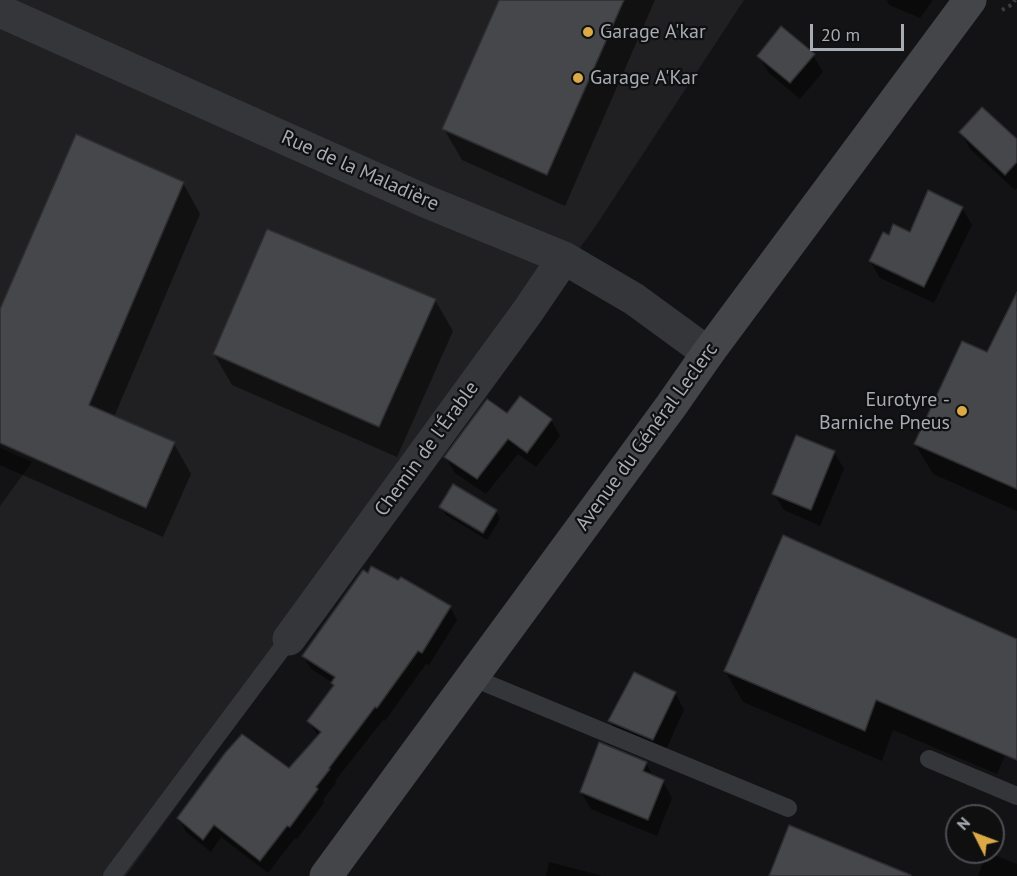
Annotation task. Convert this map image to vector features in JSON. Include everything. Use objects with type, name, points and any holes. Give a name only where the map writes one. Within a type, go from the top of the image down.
[{"type":"main road","name":"Avenue du Général Leclerc","points":[[326,876],[708,353],[970,0]]},
{"type":"street","name":"Rue de la Maladière","points":[[0,11],[425,201],[564,258],[634,299],[708,353]]},
{"type":"street","name":"Chemin de l'Érable","points":[[289,639],[528,311],[564,258]]},
{"type":"lane","points":[[112,876],[289,639]]},
{"type":"lane","points":[[471,677],[788,808]]},
{"type":"lane","points":[[929,759],[1017,796]]},
{"type":"shaded area","points":[[0,0],[744,0],[595,227],[126,876],[0,876],[0,506],[32,462],[0,448]]},
{"type":"building","points":[[499,0],[624,0],[547,175],[442,129]]},
{"type":"building","points":[[781,26],[815,54],[790,83],[757,56]]},
{"type":"building","points":[[982,107],[1017,139],[1017,162],[1005,175],[959,132]]},
{"type":"building","points":[[76,134],[184,182],[89,405],[175,442],[146,508],[0,443],[0,309]]},
{"type":"building","points":[[928,190],[963,207],[924,287],[869,261],[883,232],[889,235],[893,224],[910,232]]},
{"type":"building","points":[[267,229],[436,299],[379,427],[213,354]]},
{"type":"building","points":[[1017,292],[1017,489],[914,444],[962,341],[987,352]]},
{"type":"building","points":[[520,396],[552,419],[527,453],[508,439],[477,479],[444,457],[487,399],[507,413]]},
{"type":"building","points":[[796,435],[835,451],[811,510],[772,494]]},
{"type":"building","points":[[453,484],[497,510],[483,533],[439,507]]},
{"type":"building","points":[[783,535],[1017,639],[1017,760],[876,700],[865,731],[724,671]]},
{"type":"building","points":[[371,566],[398,580],[401,577],[451,606],[422,653],[418,651],[377,708],[375,707],[329,768],[316,787],[318,789],[290,827],[287,826],[260,861],[214,825],[203,840],[177,818],[225,753],[242,734],[289,768],[321,732],[307,721],[334,685],[331,683],[335,677],[302,656],[363,570],[368,573]]},
{"type":"building","points":[[634,672],[676,692],[653,740],[608,721]]},
{"type":"building","points":[[599,742],[647,762],[643,771],[664,780],[648,820],[580,792]]},
{"type":"building","points":[[789,825],[911,875],[769,876]]},
{"type":"place","name":"Garage A'kar","points":[[588,32]]},
{"type":"place","name":"Garage A'Kar","points":[[578,78]]},
{"type":"place","name":"Eurotyre - Barniche Pneus","points":[[962,411]]}]
